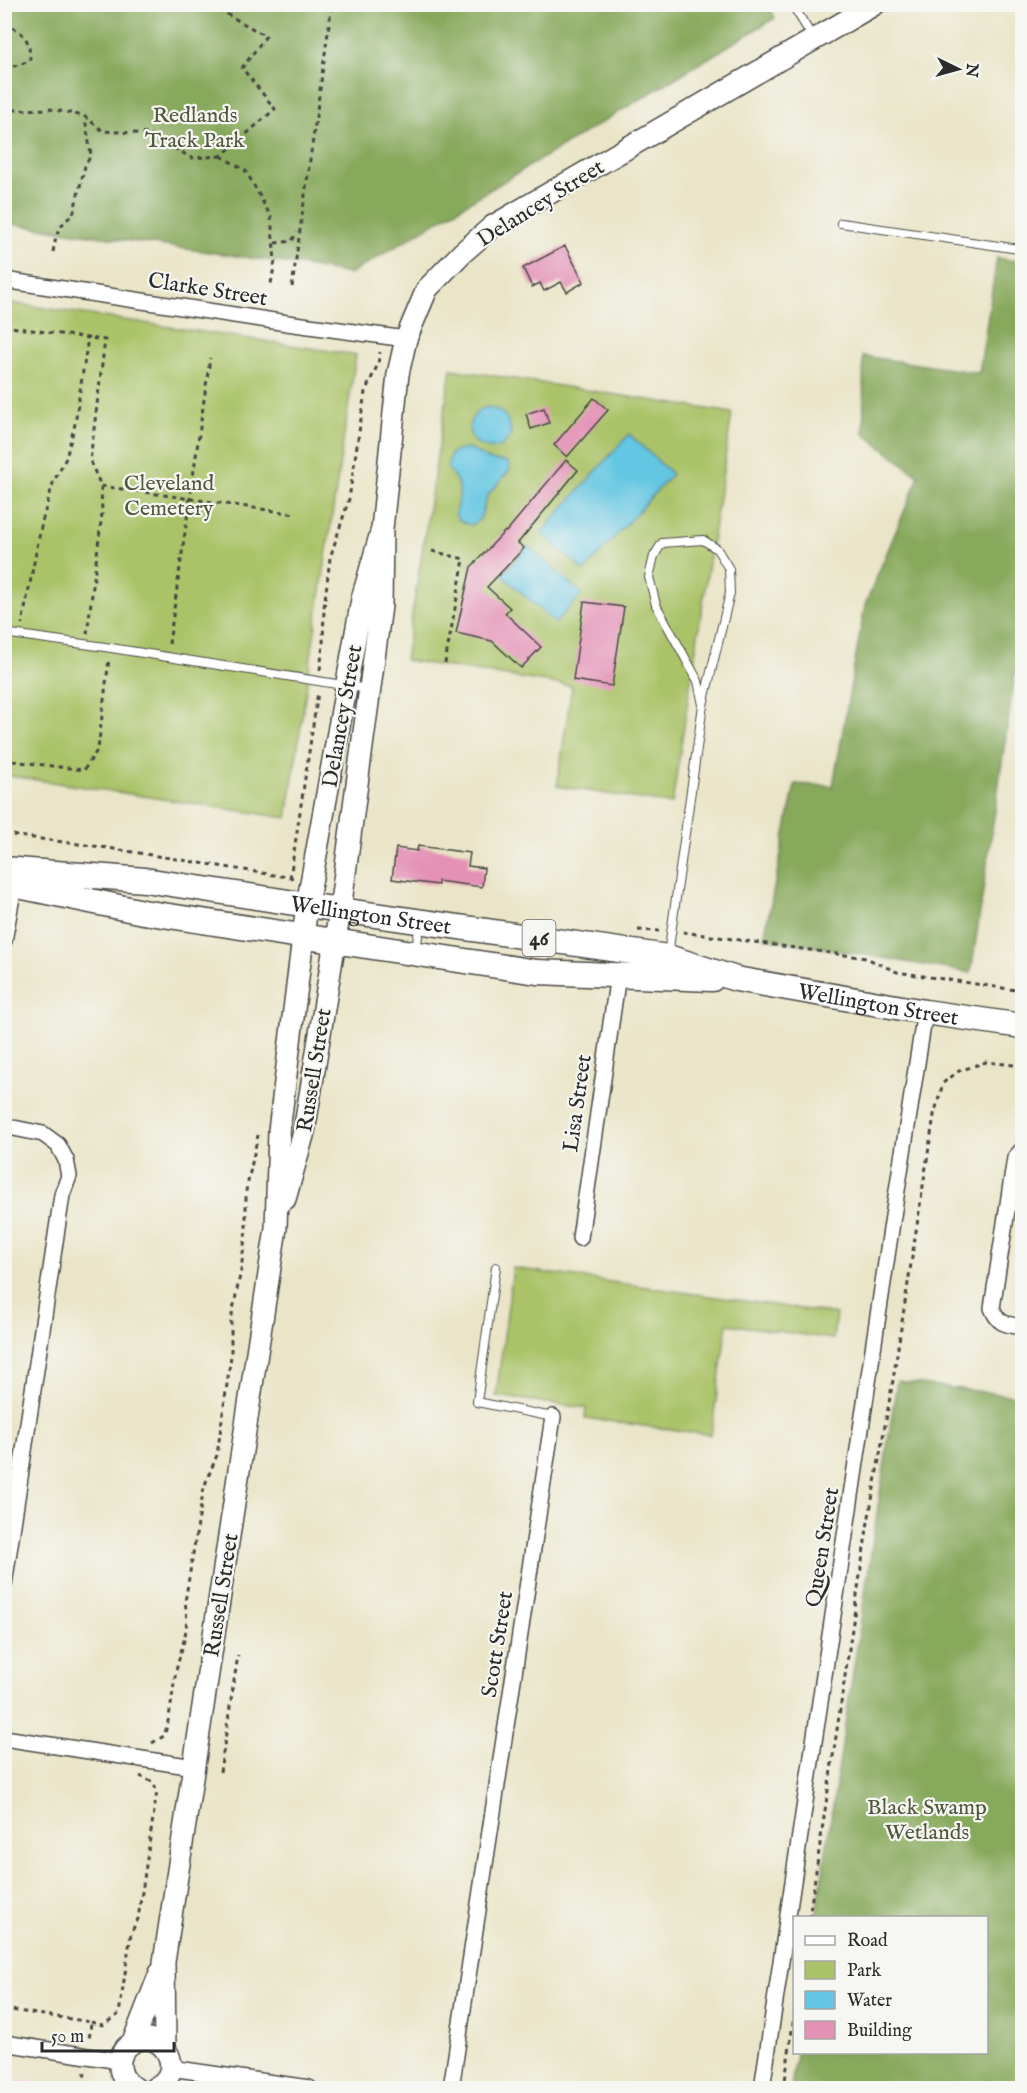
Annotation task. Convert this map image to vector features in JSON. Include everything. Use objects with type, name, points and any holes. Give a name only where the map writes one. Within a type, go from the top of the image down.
[{"type":"main road","name":"Delancey Street","points":[[307,905],[352,727],[370,689],[381,606],[382,529],[398,374],[406,339],[427,288],[493,226],[875,4]]},
{"type":"main road","name":"Delancey Street","points":[[340,910],[352,727],[347,686],[362,599],[382,529]]},
{"type":"main road","name":"Wellington Street","points":[[8,879],[145,880],[668,957],[736,979],[925,1012],[1023,1026]]},
{"type":"main road","name":"Wellington Street","points":[[8,879],[143,912],[537,972],[736,979]]},
{"type":"main road","name":"Russell Street","points":[[162,2076],[164,1962],[276,1228],[279,1131],[307,905]]},
{"type":"main road","name":"Russell Street","points":[[276,1228],[304,1132],[340,910]]},
{"type":"main road","name":"Russell Street","points":[[127,2080],[122,2053],[133,2042],[164,1962]]},
{"type":"main road","points":[[133,2042],[150,2039],[159,2043],[162,2076]]},
{"type":"street","name":"Clarke Street","points":[[4,280],[406,339]]},
{"type":"street","points":[[4,941],[8,879]]},
{"type":"street","name":"Lisa Street","points":[[580,1238],[618,975]]},
{"type":"street","name":"Queen Street","points":[[762,2088],[925,1012]]},
{"type":"street","points":[[4,1126],[43,1134],[58,1145],[66,1160],[69,1176],[62,1195],[4,1585]]},
{"type":"street","points":[[1023,1150],[1015,1158],[992,1308],[996,1318],[1004,1324],[1023,1327]]},
{"type":"street","name":"Scott Street","points":[[451,2088],[553,1417]]},
{"type":"street","points":[[4,1738],[194,1767]]},
{"type":"street","points":[[4,2043],[127,2080]]},
{"type":"street","points":[[162,2076],[309,2088]]},
{"type":"lane","points":[[792,4],[814,39]]},
{"type":"lane","points":[[841,223],[1019,249],[1023,253]]},
{"type":"lane","points":[[668,957],[703,705],[730,593],[729,569],[717,549],[703,540],[662,543],[654,556],[649,577],[656,606],[698,681],[703,705]]},
{"type":"lane","points":[[4,633],[370,689]]},
{"type":"lane","points":[[415,953],[421,922]]},
{"type":"lane","name":"Scott Street","points":[[496,1267],[477,1402],[553,1417]]},
{"type":"path","points":[[216,4],[214,7],[266,36],[242,68],[275,109],[221,156]]},
{"type":"path","points":[[292,287],[332,4]]},
{"type":"path","points":[[4,24],[21,33],[26,39],[30,45],[30,61],[4,69]]},
{"type":"path","points":[[4,108],[50,109],[84,116],[103,131],[149,134],[192,158],[221,156],[246,171],[271,217],[275,243],[272,284]]},
{"type":"path","points":[[53,252],[57,230],[73,215],[85,166],[91,155],[84,116]]},
{"type":"path","points":[[275,243],[292,241],[299,229]]},
{"type":"path","points":[[4,326],[105,340],[90,461],[101,486],[102,514],[86,645]]},
{"type":"path","points":[[4,834],[108,848],[290,878],[314,730],[330,558],[349,499],[364,392],[378,364],[382,335]]},
{"type":"path","points":[[19,635],[42,522],[53,483],[66,458],[75,424],[88,338]]},
{"type":"path","points":[[167,657],[210,358]]},
{"type":"path","points":[[101,486],[296,514]]},
{"type":"path","points":[[432,551],[464,559],[445,663]]},
{"type":"path","points":[[4,760],[84,770],[98,748],[111,648]]},
{"type":"path","points":[[672,931],[866,958],[897,972],[1023,991]]},
{"type":"path","points":[[809,1916],[867,1528],[893,1380],[934,1115],[943,1083],[959,1071],[986,1062],[1023,1066]]},
{"type":"path","points":[[4,2009],[103,2025],[119,2014],[131,1934],[140,1910],[157,1791],[153,1782],[136,1774],[143,1746],[164,1736],[184,1646],[187,1616],[185,1602],[204,1487],[218,1455],[231,1356],[231,1320],[246,1229],[246,1191],[259,1132]]},
{"type":"path","points":[[220,1772],[238,1654]]},
{"type":"path","points":[[89,2039],[91,2022]]},
{"type":"path","points":[[784,2088],[793,2029]]},
{"type":"path","points":[[86,2071],[83,2086],[87,2088]]},
{"type":"shaded area","points":[[4,2078],[75,2088],[5,2088]]},
{"type":"green space","name":"Redlands Track Park","points":[[5,5],[768,5],[775,18],[350,274],[5,223]]},
{"type":"green space","points":[[997,258],[1022,262],[1022,626],[971,973],[764,938],[795,784],[833,786],[865,605],[919,476],[864,434],[863,356],[979,373]]},
{"type":"green space","name":"Cleveland Cemetery","points":[[4,302],[356,355],[287,818],[5,775]]},
{"type":"green space","points":[[451,369],[732,413],[672,804],[557,786],[572,686],[405,660]]},
{"type":"green space","points":[[513,1268],[836,1314],[833,1339],[727,1324],[711,1435],[585,1418],[586,1408],[496,1396]]},
{"type":"green space","name":"Black Swamp Wetlands","points":[[897,1381],[1022,1397],[1022,2088],[791,2088],[796,2054],[988,2054],[988,1916],[816,1916]]},
{"type":"water","points":[[486,407],[501,412],[507,419],[511,435],[502,446],[488,448],[480,445],[471,435],[470,422],[479,411]]},
{"type":"water","points":[[629,434],[672,474],[584,571],[541,533]]},
{"type":"water","points":[[467,448],[490,460],[508,462],[510,470],[487,496],[480,519],[472,525],[458,519],[456,515],[459,488],[447,467],[451,453]]},
{"type":"water","points":[[528,546],[582,594],[555,623],[502,575]]},
{"type":"building","points":[[565,246],[584,282],[567,292],[561,282],[544,291],[540,283],[532,287],[523,268]]},
{"type":"building","points":[[594,398],[608,410],[567,457],[554,445]]},
{"type":"building","points":[[544,408],[549,423],[531,429],[526,414]]},
{"type":"building","points":[[566,460],[578,470],[518,543],[524,548],[487,587],[510,608],[505,613],[541,647],[521,668],[492,641],[456,633],[471,567],[506,532]]},
{"type":"building","points":[[584,602],[624,607],[612,686],[573,680]]},
{"type":"building","points":[[418,846],[470,853],[468,866],[484,868],[482,887],[438,881],[438,885],[392,879],[396,848],[417,851]]}]
